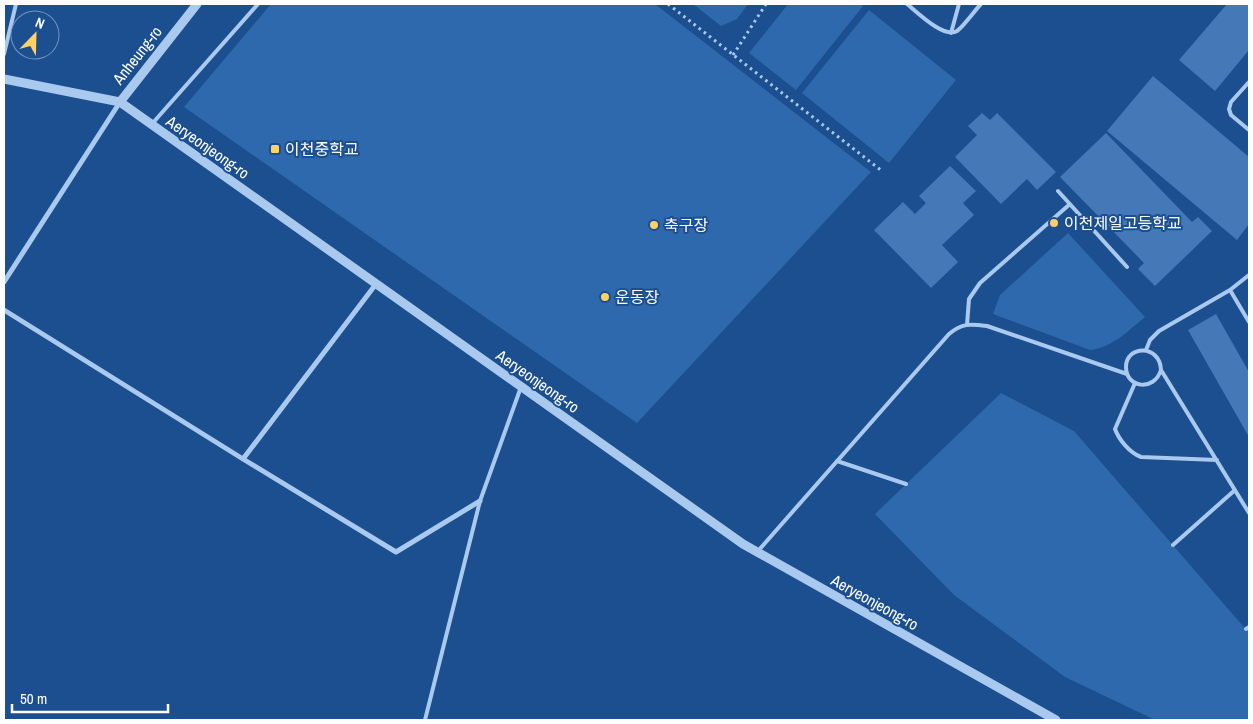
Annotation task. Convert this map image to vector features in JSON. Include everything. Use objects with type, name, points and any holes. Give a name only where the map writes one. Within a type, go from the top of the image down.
[{"type":"street","name":"Anheung-ro","points":[[120,102],[197,4]]},
{"type":"street","name":"Aeryeonjeong-ro","points":[[4,79],[120,102],[756,553],[1056,720]]},
{"type":"street","points":[[4,282],[120,102]]},
{"type":"street","points":[[243,459],[376,284]]},
{"type":"street","points":[[4,310],[396,552],[480,501]]},
{"type":"lane","points":[[4,54],[16,4]]},
{"type":"lane","points":[[152,125],[258,4]]},
{"type":"lane","points":[[907,4],[937,28],[951,33],[957,30],[981,4]]},
{"type":"lane","points":[[951,33],[959,4]]},
{"type":"lane","points":[[1249,82],[1231,102],[1229,109],[1231,115],[1249,130]]},
{"type":"lane","points":[[1058,191],[1127,267]]},
{"type":"lane","points":[[966,325],[969,299],[980,283],[1070,204]]},
{"type":"lane","points":[[1146,350],[1150,340],[1159,331],[1230,290],[1249,275]]},
{"type":"lane","points":[[1230,290],[1249,322]]},
{"type":"lane","points":[[756,553],[957,327],[974,324],[987,326],[1127,374]]},
{"type":"lane","points":[[1160,370],[1159,375],[1152,383],[1141,385],[1130,379],[1126,368],[1130,357],[1140,350],[1146,350],[1155,355],[1158,359],[1160,370],[1249,513]]},
{"type":"lane","points":[[1135,383],[1115,429],[1131,452],[1141,457],[1217,460]]},
{"type":"lane","points":[[425,720],[480,501],[521,387]]},
{"type":"lane","points":[[837,461],[906,484]]},
{"type":"lane","points":[[1173,546],[1235,490]]},
{"type":"path","points":[[668,4],[882,171]]},
{"type":"path","points":[[733,55],[766,4]]},
{"type":"shaded area","name":"운동장","points":[[271,4],[655,4],[871,172],[637,423],[184,107]]},
{"type":"shaded area","points":[[693,4],[748,4],[737,19],[721,26]]},
{"type":"shaded area","points":[[788,4],[860,4],[863,6],[796,90],[749,53]]},
{"type":"shaded area","points":[[869,10],[956,80],[889,163],[802,93]]},
{"type":"shaded area","points":[[1068,233],[1145,317],[1120,338],[1098,349],[1090,350],[993,314],[1000,295]]},
{"type":"shaded area","points":[[1001,393],[1074,431],[1249,633],[1249,720],[1155,720],[1065,677],[954,595],[875,514]]},
{"type":"building","points":[[1227,4],[1249,4],[1249,50],[1215,91],[1179,60]]},
{"type":"building","points":[[1153,76],[1249,157],[1249,224],[1237,240],[1107,131]]},
{"type":"building","points":[[982,113],[990,120],[997,113],[1056,172],[1037,190],[1027,179],[1001,204],[955,157],[977,135],[968,126]]},
{"type":"building","points":[[1106,133],[1192,222],[1198,217],[1212,231],[1155,286],[1138,269],[1144,263],[1060,177]]},
{"type":"building","points":[[950,166],[976,191],[963,203],[974,215],[942,245],[958,262],[931,288],[874,230],[903,202],[915,214],[926,203],[919,196]]},
{"type":"building","points":[[1216,314],[1249,372],[1249,437],[1188,330]]},
{"type":"place","name":"이천중학교","points":[[275,149]]},
{"type":"place","name":"이천제일고등학교","points":[[1054,223]]},
{"type":"place","name":"축구장","points":[[654,225]]},
{"type":"place","name":"운동장","points":[[605,297]]}]
